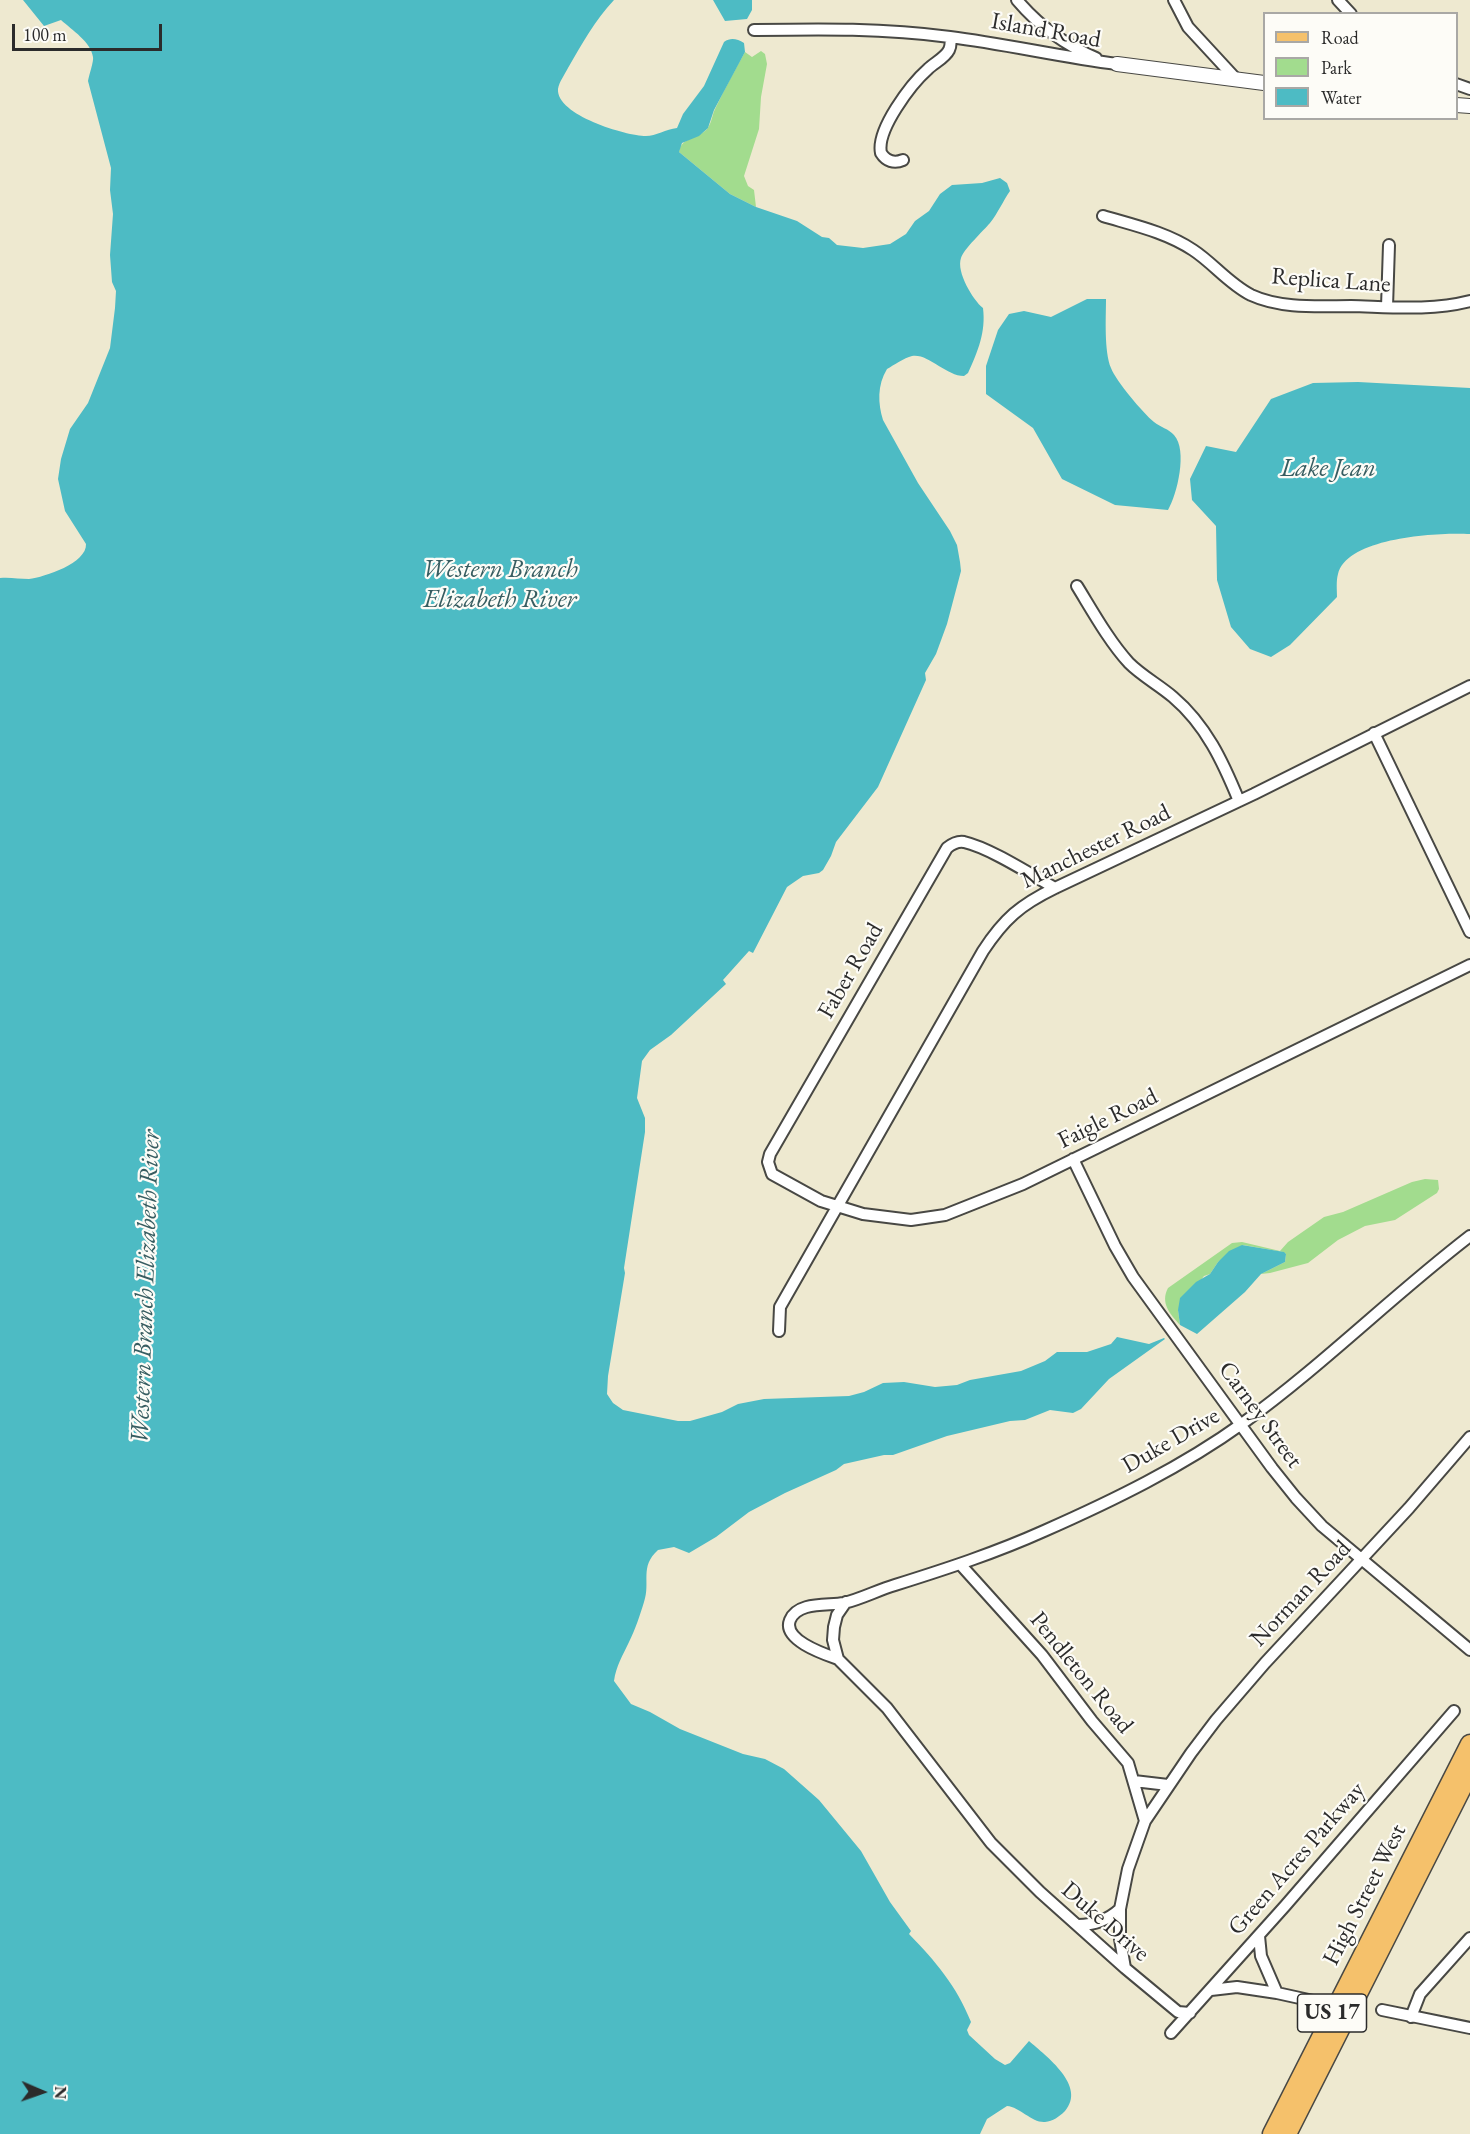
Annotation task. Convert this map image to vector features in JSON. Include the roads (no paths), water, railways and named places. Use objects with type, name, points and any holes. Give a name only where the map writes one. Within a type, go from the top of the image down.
[{"type":"main road","name":"High Street West","points":[[1272,2134],[1470,1744]]},
{"type":"main road","name":"High Street West","points":[[1287,2134],[1470,1772]]},
{"type":"street","points":[[1017,0],[1037,22],[1067,44],[1117,64],[1263,83]]},
{"type":"street","points":[[1174,0],[1188,27],[1236,79]]},
{"type":"street","points":[[1338,0],[1349,12]]},
{"type":"street","name":"Island Road","points":[[754,30],[843,28],[950,37],[1054,56],[1117,64]]},
{"type":"street","points":[[903,160],[892,162],[881,153],[881,142],[887,126],[918,80],[946,55],[951,43],[950,37]]},
{"type":"street","name":"Replica Lane","points":[[1103,216],[1174,239],[1210,262],[1250,294],[1265,300],[1310,306],[1433,308],[1470,301]]},
{"type":"street","points":[[1387,307],[1389,245]]},
{"type":"street","points":[[1077,586],[1118,649],[1130,663],[1173,697],[1199,724],[1211,741],[1239,801]]},
{"type":"street","name":"Manchester Road","points":[[779,1331],[780,1307],[997,929],[1017,909],[1054,888],[1239,801],[1470,686]]},
{"type":"street","points":[[1374,733],[1470,932]]},
{"type":"street","name":"Faber Road","points":[[771,1154],[945,850],[952,844],[964,842],[1054,888]]},
{"type":"street","name":"Faigle Road","points":[[771,1154],[768,1162],[772,1174],[807,1194],[837,1206],[887,1218],[912,1220],[937,1217],[975,1205],[1023,1184],[1470,965]]},
{"type":"street","name":"Carney Street","points":[[1072,1159],[1115,1246],[1148,1301],[1296,1498],[1322,1526],[1470,1650]]},
{"type":"street","name":"Duke Drive","points":[[1190,2013],[1178,2012],[1125,1968],[1017,1870],[991,1843],[887,1708],[838,1659],[806,1645],[793,1635],[789,1623],[794,1614],[803,1608],[846,1602],[999,1551],[1105,1502],[1179,1463],[1241,1424],[1319,1363],[1470,1236]]},
{"type":"street","name":"Norman Road","points":[[1125,1968],[1120,1939],[1120,1909],[1128,1869],[1145,1821],[1168,1785],[1216,1720],[1265,1663],[1362,1560],[1470,1437]]},
{"type":"street","name":"Pendleton Road","points":[[960,1564],[1042,1655],[1081,1707],[1128,1763],[1145,1821]]},
{"type":"street","points":[[838,1659],[833,1640],[834,1627],[837,1614],[846,1602]]},
{"type":"street","name":"Green Acres Parkway","points":[[1172,2033],[1454,1711]]},
{"type":"street","points":[[1134,1781],[1168,1785]]},
{"type":"street","points":[[1078,1925],[1106,1920],[1120,1909]]},
{"type":"street","points":[[1259,1936],[1261,1956],[1277,1993]]},
{"type":"street","points":[[1410,2017],[1420,1994],[1470,1938]]},
{"type":"street","points":[[1210,1990],[1237,1987],[1336,2006]]},
{"type":"street","points":[[1382,2010],[1470,2028]]},
{"type":"water","name":"Western Branch Elizabeth River","points":[[23,0],[614,0],[589,32],[560,84],[558,89],[560,98],[568,107],[594,122],[636,135],[650,136],[677,128],[683,114],[704,86],[724,42],[732,39],[744,43],[745,52],[714,110],[708,128],[699,136],[682,143],[679,152],[730,194],[756,207],[797,221],[822,237],[829,238],[837,245],[863,248],[890,244],[906,234],[915,221],[929,211],[940,194],[952,185],[982,183],[1000,178],[1007,183],[1010,191],[996,215],[961,258],[963,278],[970,292],[983,308],[984,317],[980,341],[968,373],[964,376],[957,375],[924,358],[912,356],[887,369],[880,388],[879,401],[883,420],[918,483],[957,545],[961,571],[947,624],[936,654],[925,673],[926,680],[878,787],[836,842],[823,870],[803,876],[787,887],[753,953],[749,951],[723,980],[726,984],[671,1035],[650,1050],[642,1061],[637,1098],[645,1118],[645,1132],[607,1394],[613,1403],[623,1410],[678,1421],[690,1421],[722,1412],[738,1404],[764,1399],[849,1396],[883,1383],[904,1382],[935,1387],[957,1385],[970,1380],[1021,1371],[1045,1361],[1057,1352],[1087,1352],[1111,1344],[1117,1337],[1149,1344],[1165,1339],[1109,1379],[1081,1409],[1073,1413],[1050,1410],[1025,1420],[1010,1421],[947,1436],[893,1455],[844,1464],[749,1512],[716,1537],[689,1553],[674,1547],[658,1550],[649,1562],[644,1602],[618,1665],[614,1681],[631,1704],[680,1729],[743,1754],[765,1759],[784,1769],[819,1800],[861,1851],[890,1902],[911,1931],[909,1934],[937,1964],[952,1985],[971,2022],[967,2030],[969,2035],[1005,2065],[1010,2063],[1029,2041],[1062,2072],[1071,2092],[1070,2101],[1065,2111],[1053,2120],[1040,2122],[1007,2106],[987,2119],[980,2134],[0,2134],[0,578],[29,579],[45,575],[73,563],[84,551],[86,544],[65,511],[58,479],[70,429],[88,403],[110,348],[116,291],[112,282],[110,255],[113,214],[110,190],[111,168],[88,81],[93,59],[92,52],[89,46],[61,20],[44,26]]},
{"type":"water","points":[[713,0],[752,0],[752,10],[747,19],[725,21]]},
{"type":"water","points":[[1087,299],[1106,299],[1107,353],[1114,374],[1143,412],[1172,433],[1178,442],[1180,472],[1175,494],[1168,510],[1115,505],[1062,479],[1033,428],[986,394],[986,366],[998,330],[1009,314],[1024,311],[1051,317]]},
{"type":"water","name":"Lake Jean","points":[[1358,382],[1470,388],[1470,534],[1438,534],[1396,539],[1358,552],[1345,562],[1338,574],[1337,597],[1290,645],[1271,657],[1250,649],[1231,627],[1217,580],[1216,526],[1192,500],[1190,479],[1206,446],[1236,452],[1271,399],[1313,383]]},
{"type":"water","points":[[1242,1245],[1284,1252],[1285,1262],[1261,1274],[1245,1292],[1197,1334],[1180,1325],[1178,1310],[1180,1298],[1196,1282],[1210,1274],[1229,1251]]}]
